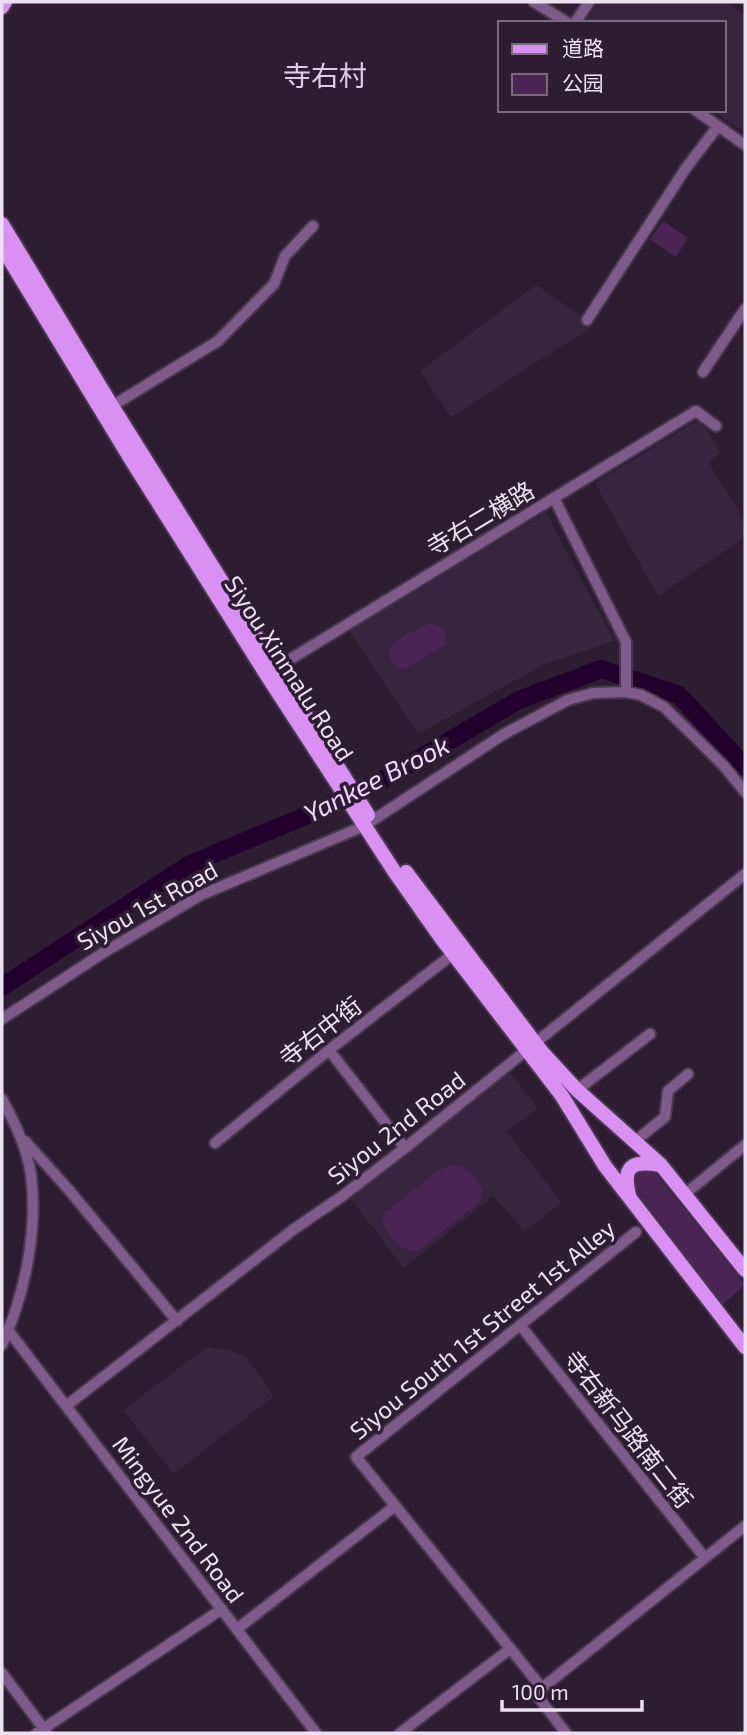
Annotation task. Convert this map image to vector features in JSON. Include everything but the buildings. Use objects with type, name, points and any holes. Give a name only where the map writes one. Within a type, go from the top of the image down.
[{"type":"main road","points":[[2,7],[5,2]]},
{"type":"main road","name":"Siyou Xinmalu Road","points":[[2,224],[271,670]]},
{"type":"main road","name":"Siyou Xinmalu Road","points":[[2,247],[132,461],[271,670],[453,954],[531,1048],[661,1165],[745,1269]]},
{"type":"main road","name":"Siyou Xinmalu Road","points":[[366,820],[531,1048],[605,1166],[745,1347]]},
{"type":"main road","points":[[629,1197],[625,1176],[630,1168],[643,1162],[661,1165]]},
{"type":"street","points":[[534,2],[565,21]]},
{"type":"street","points":[[576,21],[589,2]]},
{"type":"street","points":[[698,112],[745,145]]},
{"type":"street","points":[[587,320],[686,168],[718,126]]},
{"type":"street","points":[[112,406],[218,341],[274,284],[285,256],[313,226]]},
{"type":"street","points":[[703,372],[745,309]]},
{"type":"street","name":"寺右二横路","points":[[271,670],[696,411],[716,426]]},
{"type":"street","points":[[554,498],[626,642],[626,692]]},
{"type":"street","name":"Siyou 1st Road","points":[[2,1019],[103,953],[201,895],[366,820],[504,734],[568,700],[593,693],[626,692],[641,695],[664,707],[724,766],[745,792]]},
{"type":"street","name":"Siyou 2nd Road","points":[[66,1406],[294,1229],[405,1148],[745,874]]},
{"type":"street","name":"寺右中街","points":[[215,1143],[329,1049],[453,954]]},
{"type":"street","points":[[577,1090],[650,1034]]},
{"type":"street","points":[[329,1049],[405,1148]]},
{"type":"street","points":[[635,1141],[665,1118],[668,1091],[688,1074]]},
{"type":"street","points":[[2,1099],[21,1137],[31,1174],[32,1216],[25,1273],[2,1345]]},
{"type":"street","points":[[21,1137],[69,1190],[177,1321]]},
{"type":"street","points":[[685,1194],[745,1145]]},
{"type":"street","name":"Siyou South 1st Street 1st Alley","points":[[566,1733],[539,1698],[542,1688],[356,1457],[636,1232]]},
{"type":"street","name":"寺右新马路南二街","points":[[520,1325],[705,1558]]},
{"type":"street","name":"Mingyue 2nd Road","points":[[8,1330],[316,1733]]},
{"type":"street","points":[[237,1629],[395,1506]]},
{"type":"street","points":[[542,1688],[745,1526]]},
{"type":"street","points":[[2,1673],[42,1732],[222,1609]]},
{"type":"street","points":[[400,1733],[510,1649]]},
{"type":"shaded area","points":[[598,2],[724,2],[745,16],[745,133],[715,112],[726,112],[726,21],[584,21]]},
{"type":"shaded area","points":[[536,285],[595,325],[451,417],[420,371]]},
{"type":"shaded area","points":[[700,419],[720,452],[709,463],[745,522],[745,538],[658,596],[595,483]]},
{"type":"shaded area","points":[[546,512],[614,641],[545,664],[418,734],[349,631]]},
{"type":"shaded area","points":[[509,1072],[538,1108],[507,1132],[562,1203],[524,1231],[493,1196],[404,1268],[350,1198]]},
{"type":"shaded area","points":[[207,1347],[228,1350],[246,1357],[274,1396],[174,1474],[123,1410]]},
{"type":"green space","points":[[663,221],[688,238],[676,257],[650,239]]},
{"type":"green space","points":[[430,623],[443,628],[446,637],[444,646],[400,669],[389,654],[391,647],[404,636]]},
{"type":"green space","points":[[454,1165],[468,1170],[480,1184],[483,1189],[479,1203],[418,1251],[400,1246],[382,1221],[385,1213],[438,1170]]},
{"type":"green space","points":[[639,1170],[653,1170],[745,1285],[723,1304],[632,1189],[632,1176]]},
{"type":"waterway","name":"Yankee Brook","points":[[2,987],[190,864],[317,811],[384,779],[519,700],[601,669],[679,695],[745,767]]},
{"type":"district","name":"寺右村","points":[[325,75]]}]
